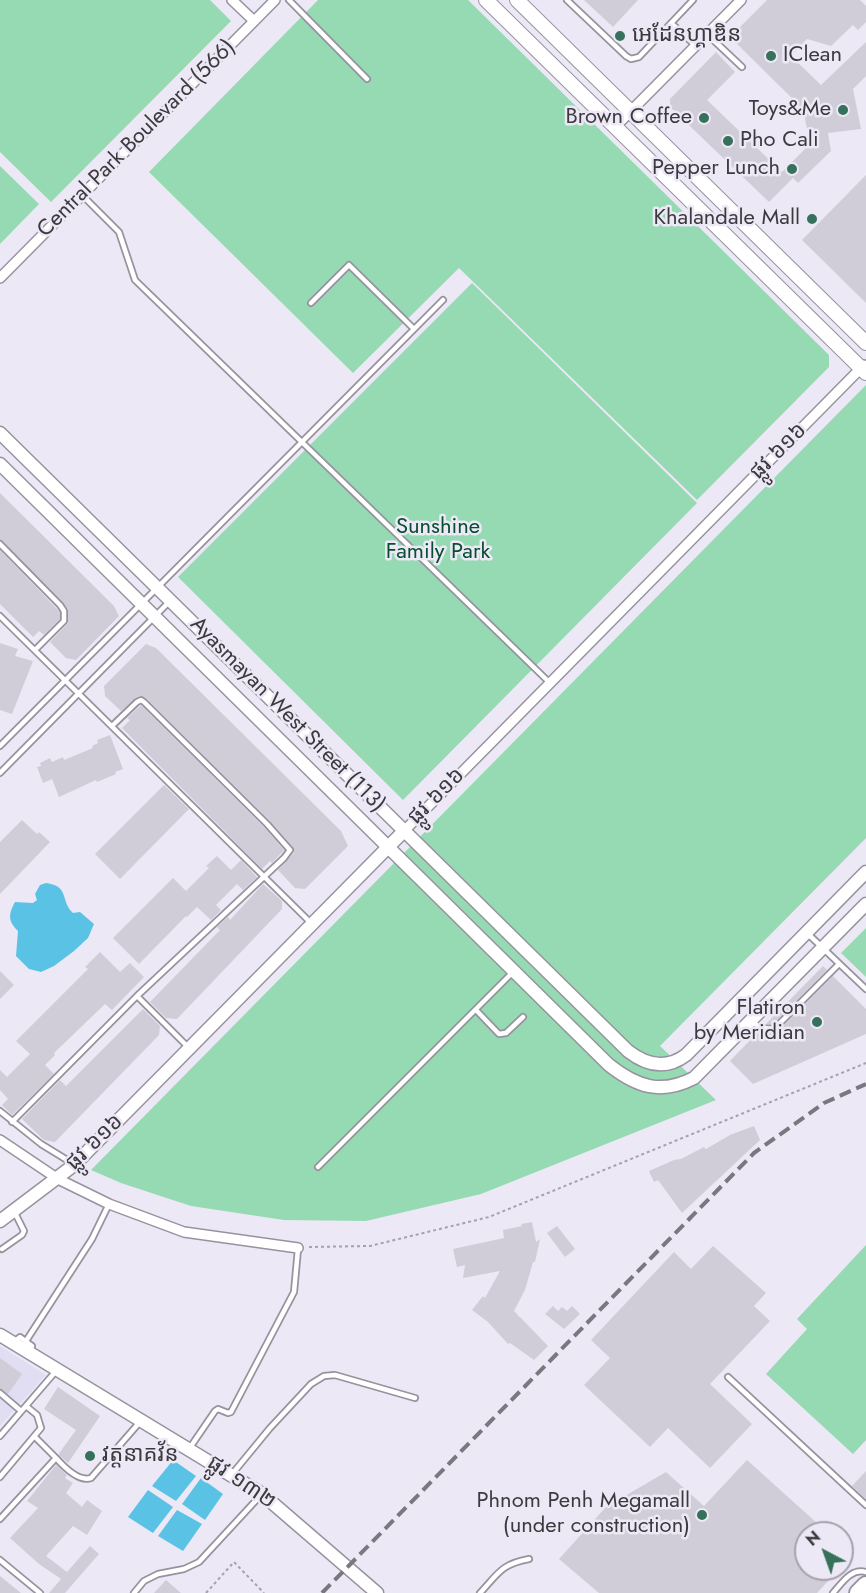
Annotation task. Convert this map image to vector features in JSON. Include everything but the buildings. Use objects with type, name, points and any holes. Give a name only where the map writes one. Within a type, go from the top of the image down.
[{"type":"highway","points":[[858,1593],[866,1585]]},
{"type":"main road","points":[[486,0],[864,369]]},
{"type":"main road","points":[[517,0],[866,343]]},
{"type":"street","points":[[232,0],[254,21]]},
{"type":"street","name":"Central Park Boulevard (566)","points":[[0,278],[274,0]]},
{"type":"street","points":[[615,127],[741,0]]},
{"type":"street","name":"ផ្លូវ ៦១៦","points":[[0,1221],[74,1165],[864,369]]},
{"type":"street","name":"Ayasmayan West Street (113)","points":[[0,433],[628,1051],[645,1062],[666,1065],[686,1055],[807,933]]},
{"type":"street","points":[[2,466],[19,452]]},
{"type":"street","name":"Ayasmayan West Street (113)","points":[[2,466],[625,1078],[643,1086],[657,1087],[684,1083],[694,1078],[751,1021]]},
{"type":"street","points":[[217,678],[233,662]]},
{"type":"street","points":[[807,933],[866,872]]},
{"type":"street","points":[[751,1021],[866,902],[852,887]]},
{"type":"street","points":[[514,971],[530,955]]},
{"type":"street","points":[[0,1140],[58,1179],[109,1204],[184,1232],[298,1248]]},
{"type":"street","name":"ផ្លូវ ១៣២","points":[[0,1335],[23,1346],[262,1494],[378,1593]]},
{"type":"lane","points":[[289,0],[367,79]]},
{"type":"lane","points":[[567,0],[626,56],[632,59],[639,57],[693,0]]},
{"type":"lane","points":[[671,22],[696,46]]},
{"type":"lane","points":[[707,34],[742,67]]},
{"type":"lane","points":[[82,195],[119,232],[135,280],[550,683]]},
{"type":"lane","points":[[311,303],[349,265],[414,329]]},
{"type":"lane","points":[[0,746],[442,300]]},
{"type":"lane","points":[[0,544],[60,605],[64,612],[64,621],[35,650]]},
{"type":"lane","points":[[0,772],[170,601]]},
{"type":"lane","points":[[0,616],[312,924]]},
{"type":"lane","points":[[12,1122],[137,996],[290,850],[141,700],[111,726]]},
{"type":"lane","points":[[807,933],[866,989]]},
{"type":"lane","points":[[751,1021],[760,1028],[767,1030],[775,1028],[840,964]]},
{"type":"lane","points":[[318,1167],[514,971]]},
{"type":"lane","points":[[137,996],[190,1048]]},
{"type":"lane","points":[[476,1010],[499,1034],[506,1033],[523,1017]]},
{"type":"lane","points":[[0,1111],[41,1144],[74,1165]]},
{"type":"lane","points":[[23,1346],[92,1239],[109,1204]]},
{"type":"lane","points":[[1,1248],[22,1235],[24,1231],[14,1211]]},
{"type":"lane","points":[[189,1449],[218,1408],[228,1413],[231,1412],[294,1292],[298,1248]]},
{"type":"lane","points":[[0,1436],[58,1369]]},
{"type":"lane","points":[[231,1475],[311,1384],[324,1376],[335,1376],[415,1398]]},
{"type":"lane","points":[[728,1377],[866,1505]]},
{"type":"lane","points":[[0,1393],[21,1411]]},
{"type":"lane","points":[[0,1477],[42,1428],[37,1415],[26,1406]]},
{"type":"lane","points":[[35,1437],[77,1476],[86,1479],[91,1478],[141,1420]]},
{"type":"lane","points":[[0,1519],[56,1458]]},
{"type":"lane","points":[[134,1593],[144,1581],[158,1574],[184,1569],[199,1562],[262,1494]]},
{"type":"lane","points":[[480,1593],[504,1566],[511,1562],[529,1559]]},
{"type":"lane","points":[[0,1560],[40,1593]]},
{"type":"lane","points":[[833,1593],[853,1572],[860,1570],[866,1572]]},
{"type":"path","points":[[298,1248],[370,1246],[489,1217],[866,1063]]},
{"type":"path","points":[[206,1593],[234,1562],[264,1593]]},
{"type":"shaded area","points":[[0,1346],[46,1375],[0,1426]]},
{"type":"green space","points":[[0,0],[210,0],[231,21],[51,202],[0,152]]},
{"type":"green space","points":[[318,0],[468,0],[829,355],[829,367],[697,500],[459,268],[353,373],[149,172]]},
{"type":"green space","points":[[0,166],[39,204],[0,244]]},
{"type":"green space","name":"Sunshine Family Park","points":[[472,283],[697,503],[403,800],[178,577]]},
{"type":"green space","points":[[866,385],[866,838],[660,1046],[716,1100],[481,1194],[366,1221],[284,1220],[191,1206],[121,1183],[91,1170]]},
{"type":"green space","points":[[866,928],[866,977],[841,953]]},
{"type":"green space","points":[[866,1245],[866,1440],[853,1454],[766,1374],[807,1329],[797,1319]]},
{"type":"water","points":[[46,883],[59,887],[73,913],[80,912],[94,924],[88,938],[74,951],[54,966],[41,972],[29,969],[16,956],[18,931],[12,924],[10,914],[15,902],[33,903],[37,900],[35,894],[40,885]]},
{"type":"water","points":[[173,1460],[196,1476],[176,1501],[152,1486]]},
{"type":"water","points":[[201,1478],[223,1494],[205,1520],[182,1504]]},
{"type":"water","points":[[148,1490],[173,1507],[153,1533],[128,1517]]},
{"type":"water","points":[[177,1510],[202,1524],[183,1551],[158,1536]]},
{"type":"railway","points":[[322,1593],[754,1153],[824,1103],[866,1084]]},
{"type":"place","name":"អេដែនហ្គាឌិន","points":[[620,36]]},
{"type":"place","name":"IClean","points":[[771,56]]},
{"type":"place","name":"Toys&Me","points":[[843,110]]},
{"type":"place","name":"Brown Coffee","points":[[704,118]]},
{"type":"place","name":"Pho Cali","points":[[728,141]]},
{"type":"place","name":"Pepper Lunch","points":[[792,169]]},
{"type":"place","name":"Khalandale Mall","points":[[812,219]]},
{"type":"place","name":"Flatiron by Meridian","points":[[817,1022]]},
{"type":"place","name":"វត្តនាគវ័ន","points":[[90,1456]]},
{"type":"place","name":"Phnom Penh Megamall (under construction)","points":[[702,1515]]}]
